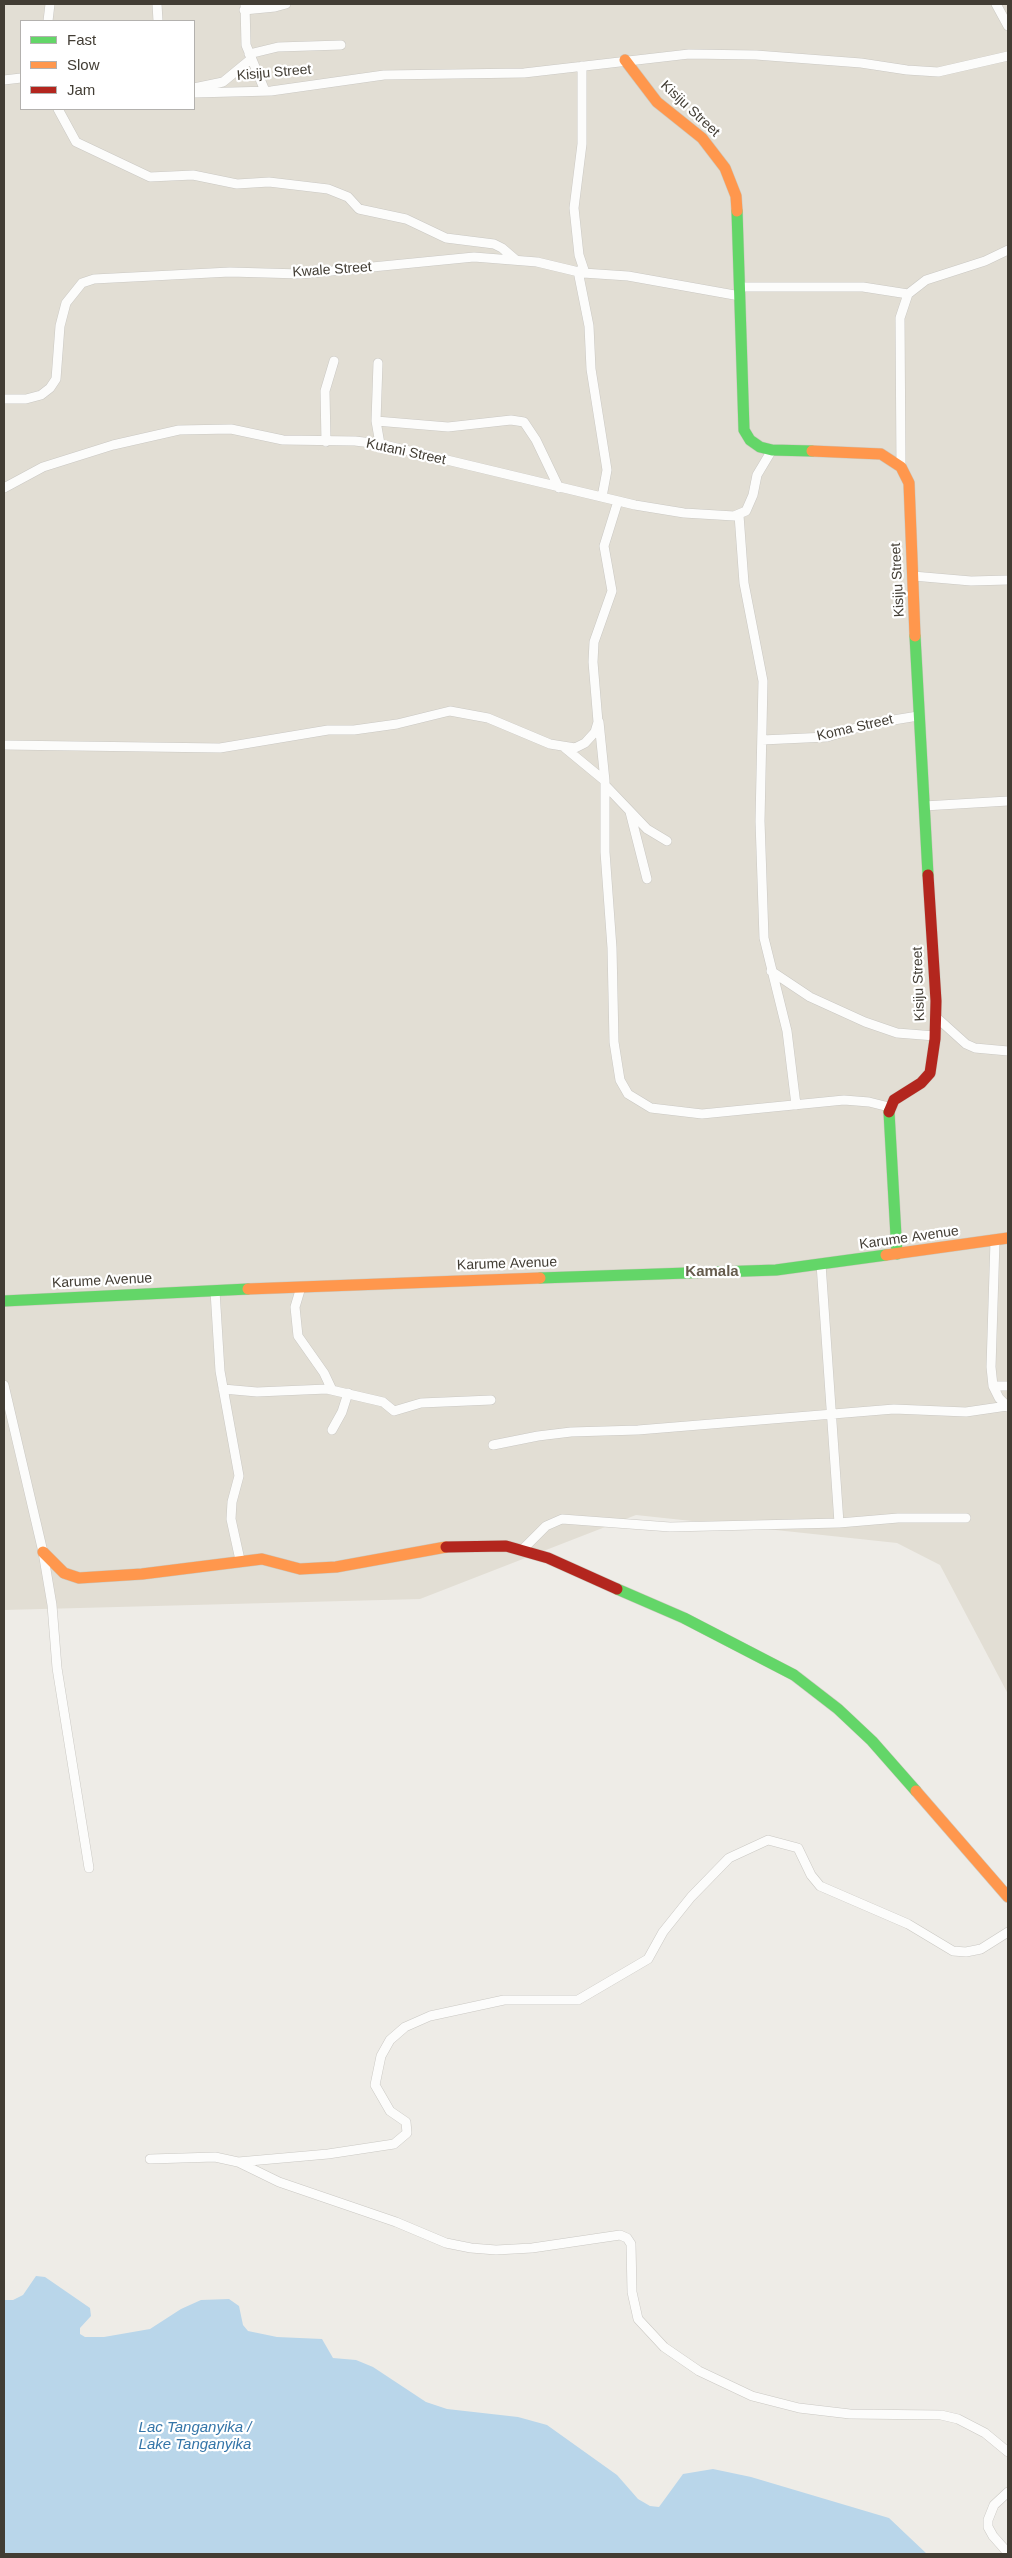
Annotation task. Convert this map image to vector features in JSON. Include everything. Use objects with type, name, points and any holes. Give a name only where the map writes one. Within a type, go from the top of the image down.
[{"type":"street","points":[[48,20],[50,4]]},
{"type":"street","points":[[157,4],[158,20]]},
{"type":"street","points":[[264,91],[250,56],[244,34],[244,7],[275,7],[286,4]]},
{"type":"street","points":[[996,4],[1008,26]]},
{"type":"street","points":[[195,88],[223,82],[250,56],[278,48],[341,45]]},
{"type":"street","name":"Kisiju Street","points":[[195,92],[264,91],[384,75],[524,73],[689,54],[756,55],[861,63],[907,70],[938,72],[1008,56]]},
{"type":"street","name":"Kisiju Street","points":[[625,60],[657,102],[702,138],[725,168],[736,196],[741,384],[744,430],[750,440],[760,447],[772,450],[881,454],[901,467],[909,483],[918,716],[936,1036],[933,1062],[927,1078],[894,1100],[890,1107]]},
{"type":"street","points":[[582,66],[582,144],[574,208],[588,326],[591,369],[607,470],[602,497]]},
{"type":"street","points":[[4,80],[20,78]]},
{"type":"street","points":[[59,110],[76,142],[150,177],[193,174],[237,184],[269,182],[328,189],[348,198],[359,209],[406,219],[446,238],[494,244],[516,260]]},
{"type":"street","points":[[901,467],[900,326],[908,294],[926,280],[985,262],[1008,250]]},
{"type":"street","name":"Kwale Street","points":[[4,399],[26,399],[41,395],[50,388],[56,379],[60,326],[66,302],[82,283],[94,279],[230,272],[301,274],[474,257],[537,262],[581,272],[628,276],[740,292],[863,287],[908,294]]},
{"type":"street","points":[[326,442],[326,391],[334,361]]},
{"type":"street","points":[[378,363],[376,422],[380,444]]},
{"type":"street","points":[[376,422],[448,427],[511,420],[524,422],[536,440],[559,488]]},
{"type":"street","name":"Kutani Street","points":[[4,488],[43,466],[62,459],[179,430],[231,429],[283,440],[380,444],[618,501],[684,513],[739,514]]},
{"type":"street","points":[[772,450],[757,475],[753,495],[746,511],[739,514],[744,583],[763,681],[760,821],[764,938],[787,1031],[796,1105]]},
{"type":"street","points":[[618,501],[604,546],[612,591],[594,642],[593,662],[603,745],[614,1042],[620,1080],[628,1094],[651,1108],[702,1114],[844,1100],[869,1102],[890,1107],[888,1122],[897,1254]]},
{"type":"street","points":[[913,576],[971,581],[1008,580]]},
{"type":"street","points":[[4,745],[220,748],[328,730],[354,730],[386,725],[450,711],[488,718],[550,744],[575,748],[585,743],[595,732],[598,716]]},
{"type":"street","name":"Koma Street","points":[[762,740],[827,737],[869,724],[918,716]]},
{"type":"street","points":[[564,747],[605,783],[630,812],[648,829],[667,841]]},
{"type":"street","points":[[924,806],[1008,801]]},
{"type":"street","points":[[630,812],[647,879]]},
{"type":"street","points":[[771,971],[810,997],[865,1022],[898,1033],[936,1036]]},
{"type":"street","points":[[936,1017],[966,1044],[975,1048],[1008,1051]]},
{"type":"street","name":"Karume Avenue","points":[[4,1301],[301,1287],[776,1270],[995,1242],[1008,1238]]},
{"type":"street","points":[[995,1242],[991,1368],[993,1386],[999,1398],[1008,1406]]},
{"type":"street","points":[[822,1264],[839,1523]]},
{"type":"street","points":[[301,1287],[295,1307],[298,1336],[324,1373],[332,1390]]},
{"type":"street","points":[[216,1291],[223,1389],[239,1476],[232,1502],[232,1519],[240,1560]]},
{"type":"street","points":[[4,1385],[43,1552],[52,1605],[57,1668],[89,1868]]},
{"type":"street","points":[[993,1386],[1008,1386]]},
{"type":"street","points":[[223,1389],[257,1392],[313,1389],[332,1390],[383,1402],[394,1411],[421,1403],[491,1400]]},
{"type":"street","points":[[332,1430],[342,1412],[348,1393]]},
{"type":"street","points":[[493,1445],[538,1436],[572,1432],[622,1431],[832,1416],[894,1409],[966,1412],[1008,1406]]},
{"type":"street","points":[[522,1550],[546,1526],[562,1519],[670,1527],[839,1523],[898,1518],[966,1518]]},
{"type":"street","points":[[43,1552],[64,1573],[79,1578],[142,1574],[240,1560],[262,1559],[300,1569],[359,1564],[451,1546],[506,1546],[548,1558],[684,1618],[794,1675],[838,1709],[872,1742],[1008,1897]]},
{"type":"street","points":[[150,2159],[215,2158],[238,2162],[328,2154],[394,2144],[407,2133],[406,2122],[390,2111],[375,2085],[382,2056],[390,2040],[405,2027],[430,2016],[504,2000],[578,2000],[648,1959],[663,1932],[691,1897],[729,1858],[768,1840],[798,1848],[811,1875],[820,1886],[908,1924],[953,1951],[966,1952],[981,1949],[1008,1932]]},
{"type":"street","points":[[238,2162],[279,2182],[396,2222],[446,2243],[496,2250],[532,2248],[620,2235],[627,2238],[631,2244],[632,2292],[638,2319],[664,2348],[699,2371],[752,2396],[799,2408],[850,2414],[941,2415],[958,2420],[985,2433],[1008,2452]]},
{"type":"street","points":[[1008,2492],[994,2505],[988,2520],[988,2527],[993,2536],[1008,2553]]},
{"type":"shaded area","points":[[4,4],[1008,4],[1008,1694],[940,1565],[897,1543],[636,1515],[420,1599],[4,1610]]},
{"type":"water","name":"Lac Tanganyika / Lake Tanganyika","points":[[36,2276],[45,2277],[90,2308],[91,2316],[80,2328],[80,2334],[85,2337],[104,2337],[150,2329],[181,2309],[201,2300],[229,2299],[239,2306],[243,2325],[248,2331],[277,2337],[322,2339],[333,2358],[356,2360],[373,2367],[426,2402],[447,2409],[518,2417],[547,2425],[617,2475],[638,2499],[650,2506],[659,2507],[683,2474],[713,2469],[751,2477],[889,2518],[927,2554],[4,2554],[4,2300],[13,2300],[23,2295]]},
{"type":"traffic: fast","points":[[737,211],[744,430],[750,440],[760,447],[772,450],[812,451]]},
{"type":"traffic: fast","points":[[915,636],[928,875]]},
{"type":"traffic: fast","points":[[889,1112],[897,1254]]},
{"type":"traffic: fast","points":[[540,1278],[776,1270],[886,1255]]},
{"type":"traffic: fast","points":[[4,1301],[248,1289]]},
{"type":"traffic: fast","points":[[617,1589],[684,1618],[794,1675],[838,1709],[872,1741],[916,1791]]},
{"type":"traffic: slow","points":[[625,60],[657,102],[702,138],[725,168],[736,196],[737,211]]},
{"type":"traffic: slow","points":[[812,451],[881,454],[901,467],[909,483],[915,636]]},
{"type":"traffic: slow","points":[[886,1255],[1008,1238]]},
{"type":"traffic: slow","points":[[248,1289],[540,1278]]},
{"type":"traffic: slow","points":[[43,1552],[64,1573],[79,1578],[142,1574],[262,1559],[300,1569],[336,1567],[446,1547]]},
{"type":"traffic: slow","points":[[916,1791],[1008,1897]]},
{"type":"traffic: jam","points":[[889,1112],[894,1100],[921,1083],[930,1073],[935,1039],[936,1001],[928,875]]},
{"type":"traffic: jam","points":[[446,1547],[506,1546],[548,1558],[617,1589]]},
{"type":"district","name":"Kamala","points":[[712,1272]]}]
